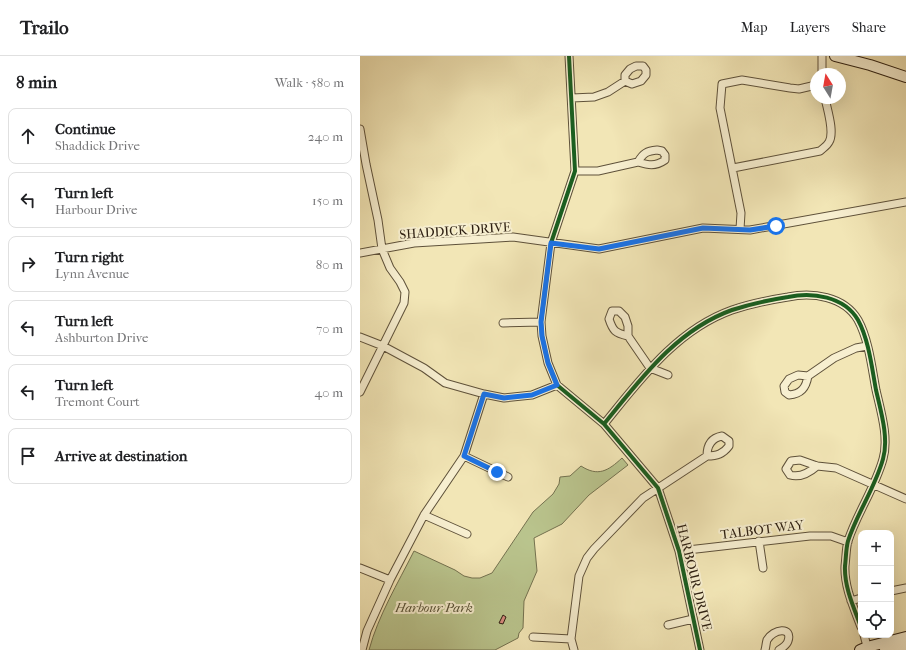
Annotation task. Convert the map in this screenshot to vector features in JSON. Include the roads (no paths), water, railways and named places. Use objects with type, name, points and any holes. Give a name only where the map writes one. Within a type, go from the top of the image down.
[{"type":"street","name":"HARBOUR DRIVE","points":[[569,56],[575,171],[551,243],[541,322],[542,336],[548,363],[557,385],[604,424],[658,488],[678,551],[700,650]]},
{"type":"street","points":[[822,56],[822,68]]},
{"type":"street","points":[[835,56],[870,65],[906,77]]},
{"type":"street","points":[[740,229],[741,213],[720,108],[722,84],[742,80],[800,89],[810,86]]},
{"type":"street","points":[[572,98],[594,96],[608,92],[625,81]]},
{"type":"street","points":[[733,168],[820,151],[829,142],[831,135],[831,126],[826,104]]},
{"type":"street","points":[[360,129],[363,165],[378,220],[382,249],[390,268],[405,292],[404,303],[360,392]]},
{"type":"street","points":[[575,171],[598,171],[638,162]]},
{"type":"street","name":"SHADDICK DRIVE","points":[[360,253],[414,243],[513,237],[599,249],[703,228],[750,230],[906,202]]},
{"type":"street","points":[[604,424],[650,368],[676,342],[704,324],[731,311],[760,302],[791,296],[819,295],[841,303],[857,319],[863,332],[883,423],[884,441],[883,458],[848,542],[845,577],[851,601],[858,619]]},
{"type":"street","points":[[503,322],[541,322]]},
{"type":"street","points":[[628,336],[650,368],[668,375]]},
{"type":"street","points":[[360,337],[382,346],[424,368],[445,382],[484,394],[504,398],[532,395],[557,385]]},
{"type":"street","points":[[808,376],[834,358],[856,348],[867,346]]},
{"type":"street","points":[[362,650],[367,631],[390,580],[424,515],[464,456],[484,394]]},
{"type":"street","points":[[464,456],[508,477]]},
{"type":"street","points":[[574,650],[571,639],[578,576],[587,558],[643,498],[707,456]]},
{"type":"street","points":[[818,466],[836,468],[906,498]]},
{"type":"street","points":[[424,515],[467,534]]},
{"type":"street","name":"TALBOT WAY","points":[[678,551],[810,536],[831,536],[848,542]]},
{"type":"street","points":[[759,541],[763,568]]},
{"type":"street","points":[[360,568],[390,580]]},
{"type":"street","points":[[894,590],[906,588]]},
{"type":"street","points":[[851,601],[858,599]]},
{"type":"street","points":[[668,625],[693,619]]},
{"type":"street","points":[[765,650],[767,640],[775,632],[780,630],[785,631],[788,634],[789,639],[788,643],[779,650]]},
{"type":"street","points":[[533,637],[571,639]]},
{"type":"street","points":[[864,638],[865,649],[906,637]]},
{"type":"street","points":[[885,650],[906,645]]},
{"type":"park label","name":"Harbour Park","points":[[434,607]]}]
